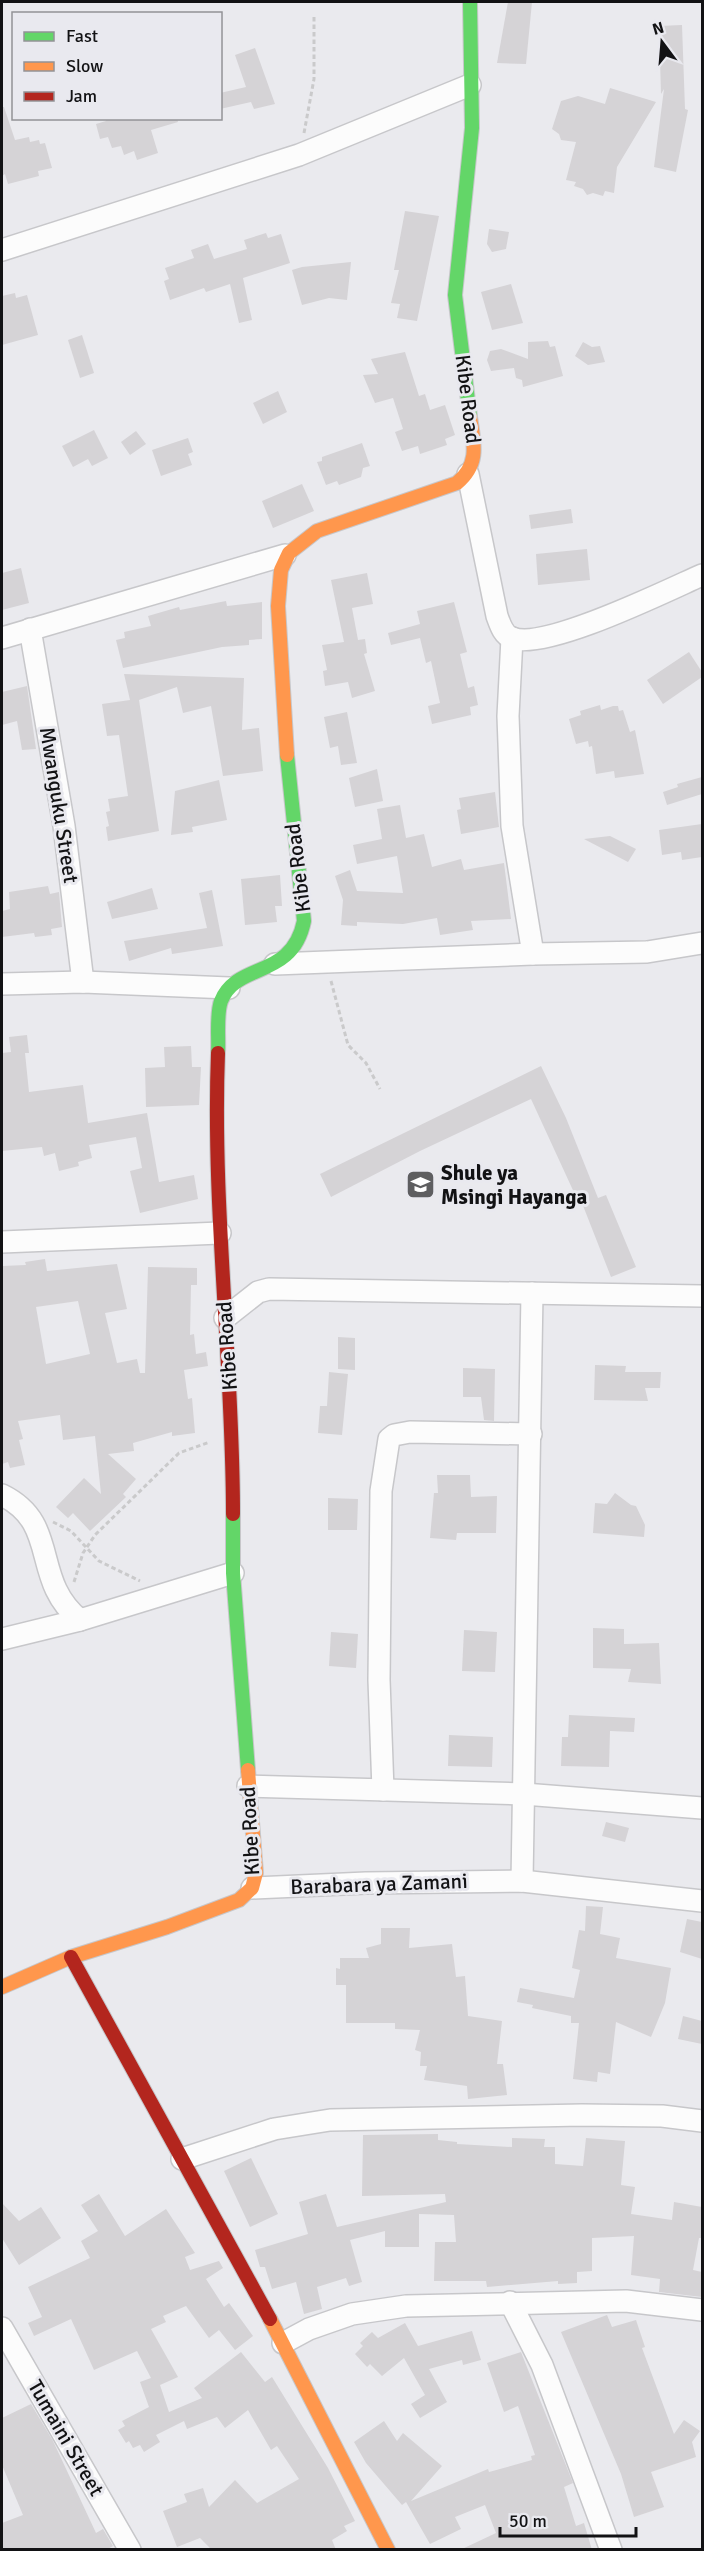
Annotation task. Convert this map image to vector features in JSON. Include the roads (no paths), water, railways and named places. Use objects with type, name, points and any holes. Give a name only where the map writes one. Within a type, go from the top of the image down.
[{"type":"street","name":"Kibe Road","points":[[252,1888],[256,1873],[232,1573],[233,1438],[215,1128],[220,1003],[230,988],[294,951],[303,936],[304,921],[290,804],[278,606],[279,575],[285,555],[299,540],[317,531],[444,490],[457,483],[468,474],[475,452],[455,295],[472,128],[470,2]]},
{"type":"street","points":[[2,250],[300,155],[470,85]]},
{"type":"street","points":[[468,474],[497,616],[503,630],[512,638],[537,639],[582,626],[702,575]]},
{"type":"street","points":[[2,638],[285,555]]},
{"type":"street","name":"Mwanguku Street","points":[[30,628],[65,836],[83,982]]},
{"type":"street","points":[[512,638],[508,716],[512,826],[533,954]]},
{"type":"street","points":[[275,964],[647,952],[702,943]]},
{"type":"street","points":[[2,984],[83,982],[230,988]]},
{"type":"street","points":[[2,1242],[220,1233]]},
{"type":"street","points":[[225,1318],[264,1290],[702,1296]]},
{"type":"street","points":[[522,1881],[532,1293]]},
{"type":"street","points":[[383,1790],[379,1680],[381,1491],[389,1439],[394,1435],[410,1432],[531,1434]]},
{"type":"street","points":[[2,1495],[24,1508],[38,1528],[54,1588],[72,1614]]},
{"type":"street","points":[[2,1639],[72,1614],[167,1592],[232,1573]]},
{"type":"street","points":[[248,1786],[524,1794],[702,1808]]},
{"type":"street","name":"Barabara ya Zamani","points":[[252,1888],[366,1883],[522,1881],[702,1901]]},
{"type":"street","points":[[2,1987],[71,1957],[239,1900],[252,1888]]},
{"type":"street","points":[[71,1957],[283,2343],[388,2550]]},
{"type":"street","points":[[182,2159],[273,2129],[330,2121],[594,2115],[662,2116],[702,2121]]},
{"type":"street","points":[[283,2343],[309,2329],[352,2314],[406,2306],[626,2301],[702,2310]]},
{"type":"street","points":[[510,2302],[546,2375],[611,2550]]},
{"type":"street","name":"Tumaini Street","points":[[2,2328],[130,2550]]},
{"type":"place","name":"Shule ya Msingi Hayanga","points":[[420,1185]]}]
